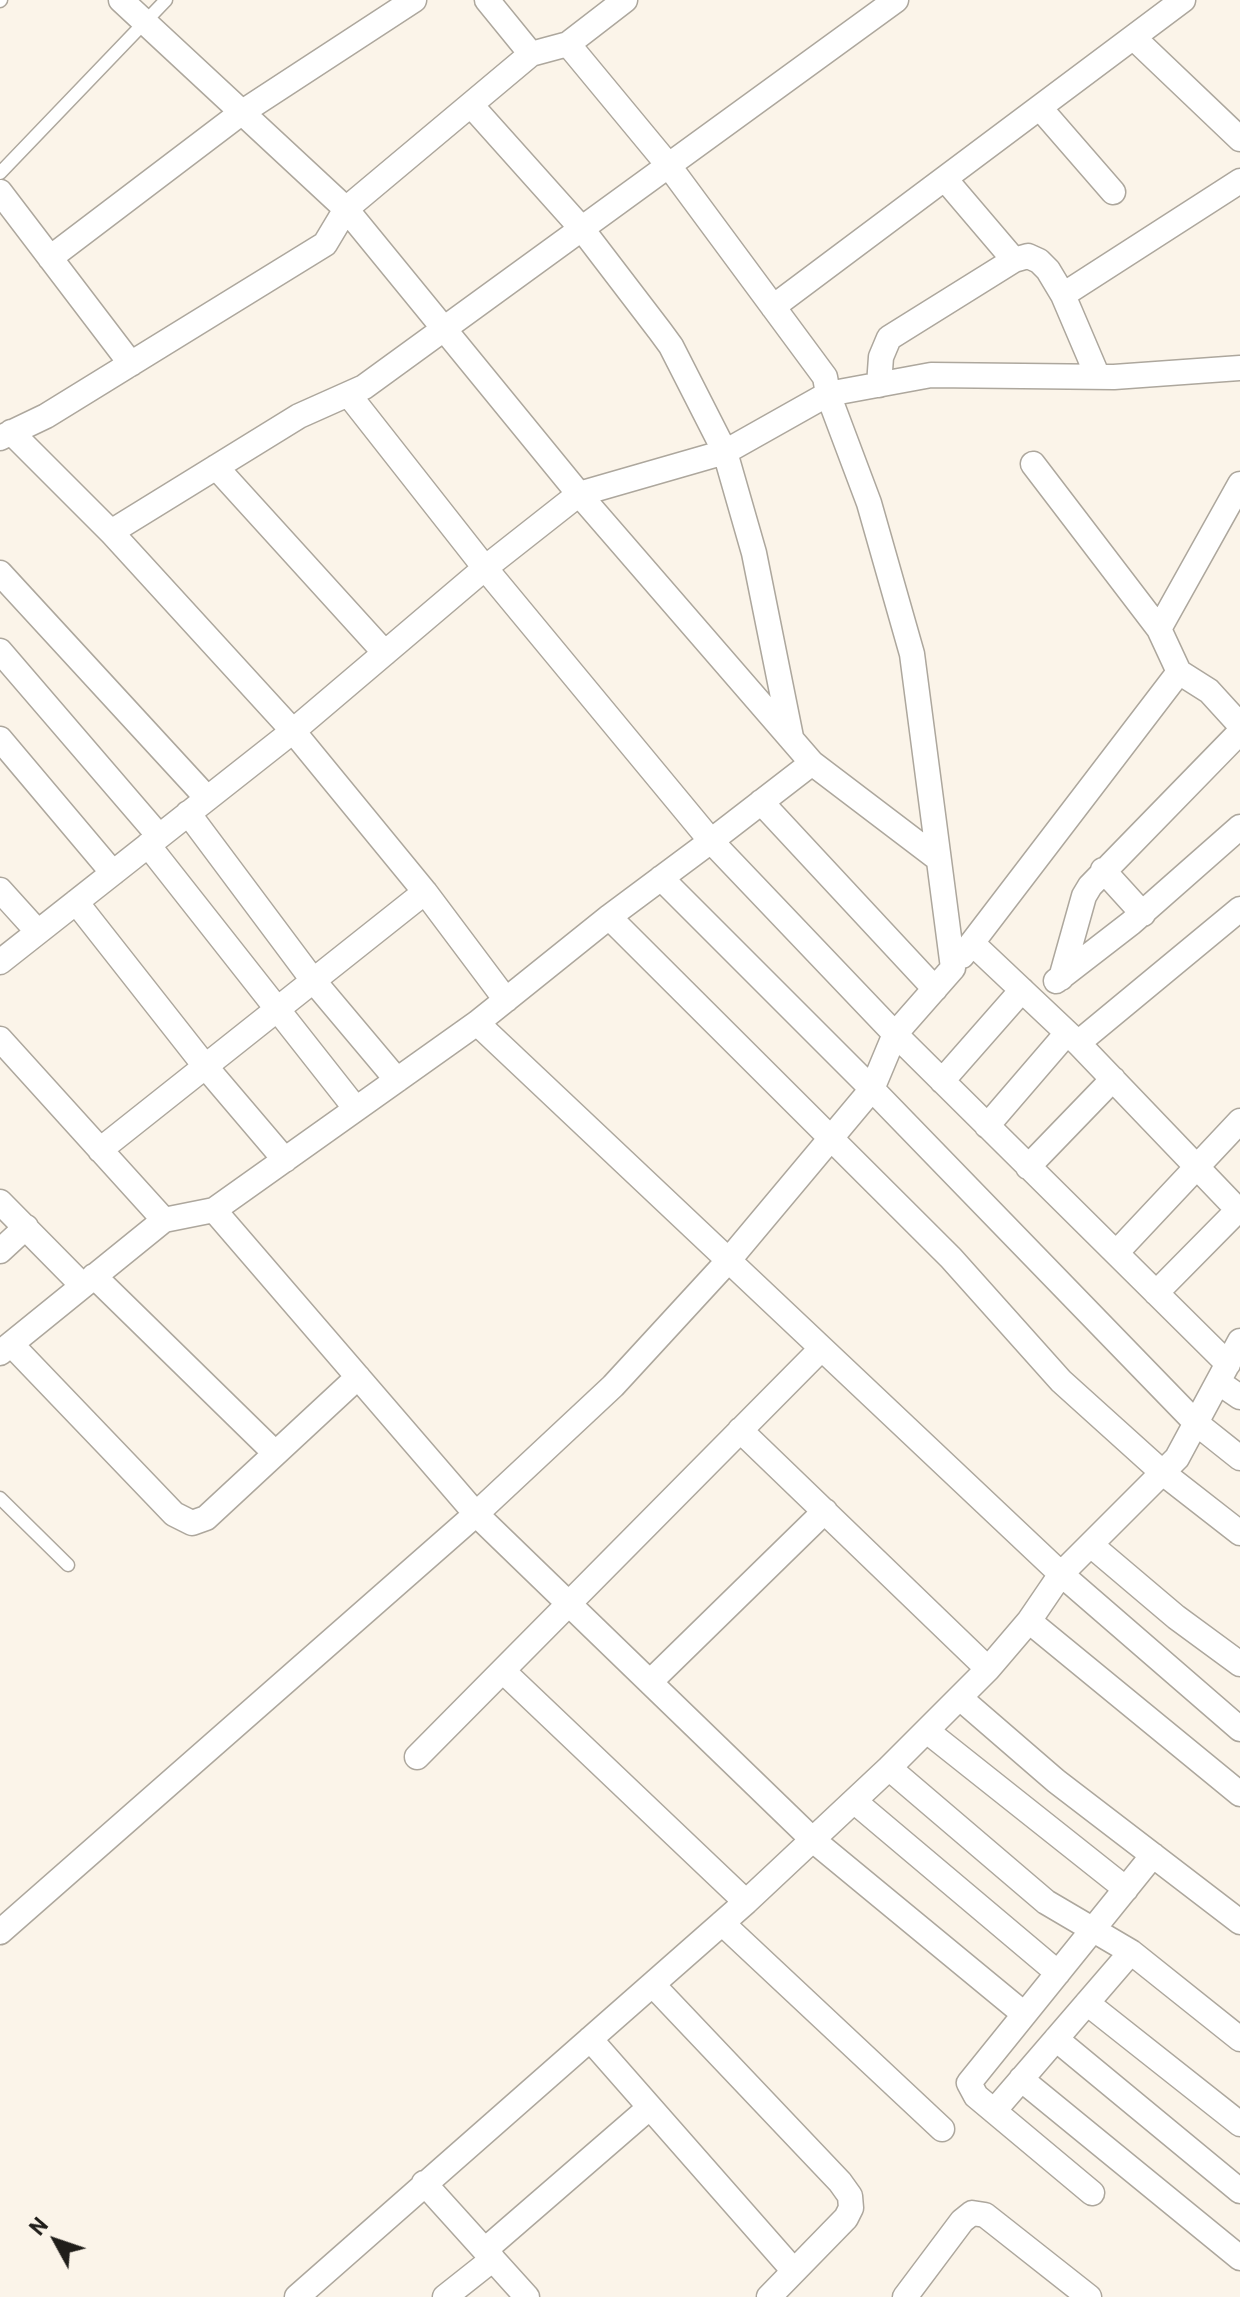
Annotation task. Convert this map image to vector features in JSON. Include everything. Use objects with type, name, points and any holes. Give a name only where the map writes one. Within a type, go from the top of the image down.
[{"type":"street","points":[[121,0],[346,209],[579,494],[812,763],[937,858]]},
{"type":"street","points":[[50,258],[241,113],[414,0]]},
{"type":"street","points":[[487,0],[531,54]]},
{"type":"street","points":[[506,1000],[425,892],[293,731],[111,532],[6,435],[46,416],[325,244],[346,209],[531,54],[568,44],[625,0]]},
{"type":"street","points":[[111,532],[299,416],[364,387],[896,0]]},
{"type":"street","points":[[773,307],[1183,0]]},
{"type":"street","points":[[1134,38],[1240,139]]},
{"type":"street","points":[[568,44],[669,166],[825,377],[828,394],[869,503],[912,654],[953,968]]},
{"type":"street","points":[[471,105],[582,229],[671,346],[725,452],[754,553],[792,741]]},
{"type":"street","points":[[1040,108],[1113,192]]},
{"type":"street","points":[[945,179],[1014,260]]},
{"type":"street","points":[[1063,295],[1240,181]]},
{"type":"street","points":[[0,192],[131,364]]},
{"type":"street","points":[[879,385],[881,357],[889,338],[1014,260],[1028,256],[1039,261],[1063,295],[1098,377]]},
{"type":"street","points":[[0,962],[293,731],[485,568],[579,494],[725,452],[828,394],[931,375],[1098,377],[1240,368]]},
{"type":"street","points":[[349,395],[485,568],[711,841],[895,1034],[1156,1293],[1240,1397]]},
{"type":"street","points":[[1033,464],[1159,629],[1179,672],[1209,691],[1231,698],[1240,725]]},
{"type":"street","points":[[216,467],[385,653]]},
{"type":"street","points":[[1159,629],[1240,484]]},
{"type":"street","points":[[0,573],[198,806],[312,979],[397,1080]]},
{"type":"street","points":[[0,651],[154,840],[356,1109]]},
{"type":"street","points":[[0,1932],[476,1514],[613,1386],[728,1261],[872,1089],[895,1034],[953,968],[1179,672]]},
{"type":"street","points":[[1061,978],[1084,896],[1103,870],[1240,732]]},
{"type":"street","points":[[0,739],[113,873]]},
{"type":"street","points":[[358,1377],[206,1518],[192,1523],[183,1520],[163,1503],[6,1349],[164,1220],[214,1210],[477,1023],[609,917],[812,763]]},
{"type":"street","points":[[761,802],[935,989]]},
{"type":"street","points":[[942,1081],[1027,995],[1061,978],[1143,914],[1240,827]]},
{"type":"street","points":[[1103,870],[1143,914]]},
{"type":"street","points":[[661,878],[872,1089],[1196,1423],[1240,1458]]},
{"type":"street","points":[[0,890],[38,932]]},
{"type":"street","points":[[100,1150],[425,892]]},
{"type":"street","points":[[76,902],[205,1066],[285,1160]]},
{"type":"street","points":[[987,1126],[1073,1038],[1240,909]]},
{"type":"street","points":[[609,917],[951,1258],[1061,1381],[1163,1473],[1240,1533]]},
{"type":"street","points":[[972,943],[1073,1038],[1239,1211],[1156,1293]]},
{"type":"street","points":[[477,1023],[1061,1574],[1240,1729]]},
{"type":"street","points":[[0,1039],[164,1220]]},
{"type":"street","points":[[1028,1167],[1113,1079]]},
{"type":"street","points":[[1116,1253],[1240,1121]]},
{"type":"street","points":[[0,1202],[275,1453]]},
{"type":"street","points":[[214,1210],[476,1514],[813,1840],[1024,2014]]},
{"type":"street","points":[[0,1251],[26,1227]]},
{"type":"street","points":[[297,2297],[746,1902],[960,1698],[1029,1621],[1061,1574],[1177,1458],[1240,1341]]},
{"type":"street","points":[[417,1757],[821,1349]]},
{"type":"street","points":[[740,1430],[988,1669]]},
{"type":"street","points":[[650,1682],[825,1511]]},
{"type":"street","points":[[1091,1545],[1176,1617],[1240,1664]]},
{"type":"street","points":[[1029,1621],[1240,1794]]},
{"type":"street","points":[[503,1671],[746,1902]]},
{"type":"street","points":[[960,1698],[1056,1781],[1240,1922]]},
{"type":"street","points":[[927,1731],[1126,1889]]},
{"type":"street","points":[[889,1768],[1046,1902],[1131,1952],[1240,2039]]},
{"type":"street","points":[[854,1801],[1058,1973]]},
{"type":"street","points":[[1092,2193],[976,2096],[969,2083],[1153,1855]]},
{"type":"street","points":[[722,1923],[942,2129]]},
{"type":"street","points":[[994,2111],[1131,1952]]},
{"type":"street","points":[[653,1985],[850,2196],[851,2208],[846,2218],[769,2297]]},
{"type":"street","points":[[1087,2003],[1240,2124]]},
{"type":"street","points":[[590,2039],[794,2271]]},
{"type":"street","points":[[1056,2039],[1240,2191]]},
{"type":"street","points":[[1021,2079],[1240,2258]]},
{"type":"street","points":[[445,2297],[649,2108]]},
{"type":"street","points":[[424,2183],[527,2297]]},
{"type":"street","points":[[905,2297],[962,2221],[972,2213],[985,2215],[992,2220],[1089,2297]]},
{"type":"lane","points":[[0,173],[166,0]]},
{"type":"lane","points":[[0,1498],[68,1565]]}]
